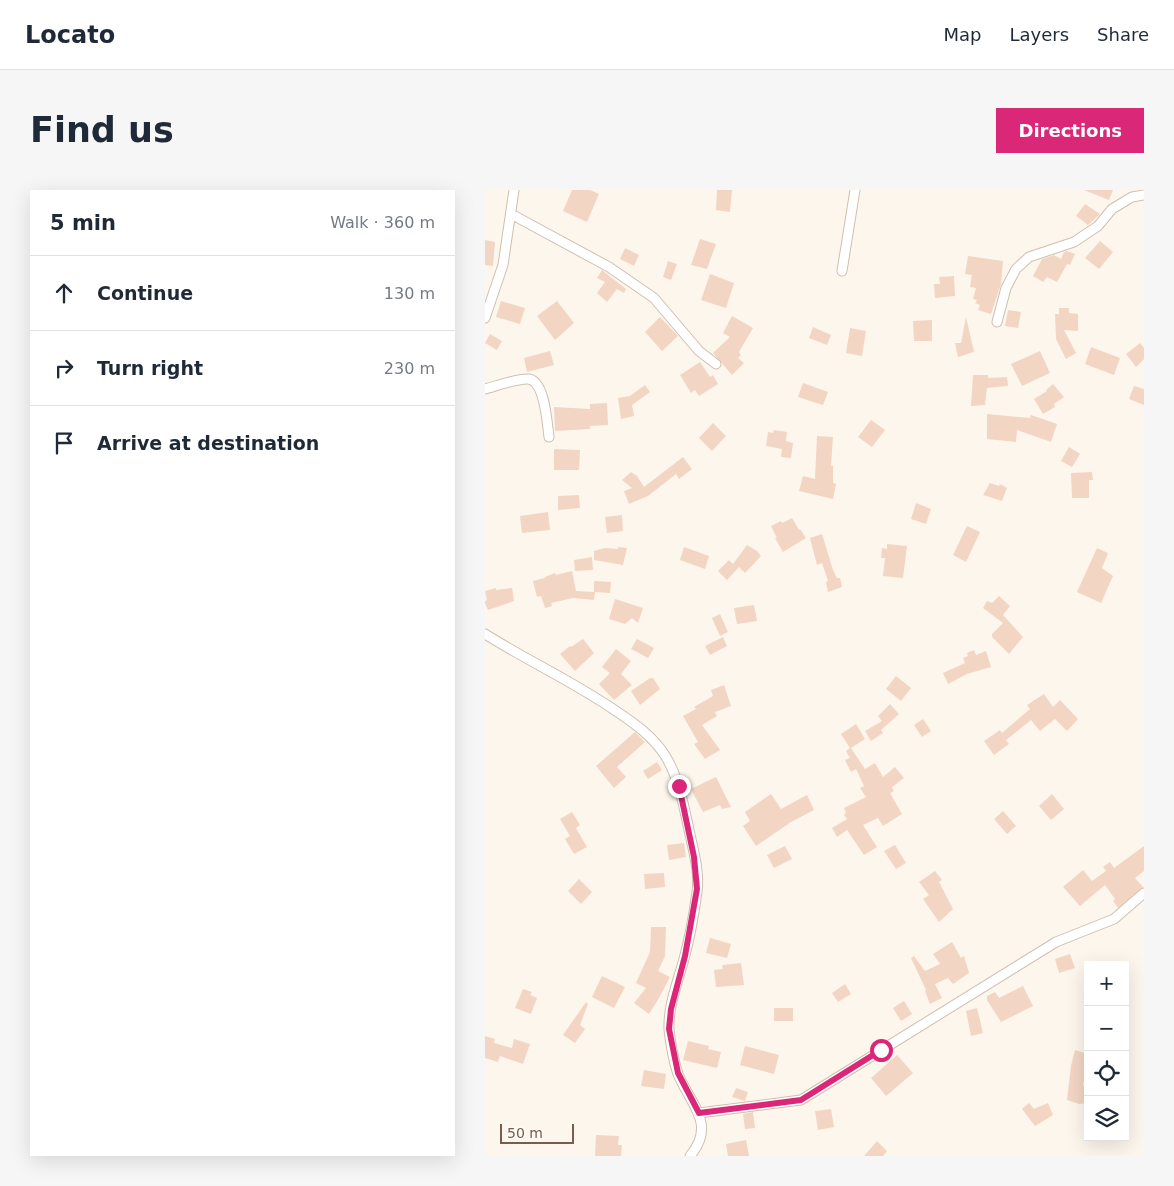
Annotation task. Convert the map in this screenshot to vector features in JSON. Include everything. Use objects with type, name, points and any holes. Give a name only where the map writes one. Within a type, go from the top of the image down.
[{"type":"street","points":[[485,318],[503,265],[514,190]]},
{"type":"street","points":[[842,271],[855,190]]},
{"type":"street","points":[[997,322],[1006,288],[1016,269],[1029,257],[1074,242],[1099,226],[1112,209],[1132,197],[1144,195]]},
{"type":"street","points":[[511,214],[609,267],[654,298],[699,351],[716,364]]},
{"type":"street","points":[[485,389],[527,379],[535,381],[540,387],[543,398],[549,437]]},
{"type":"street","points":[[485,634],[605,703],[635,724],[661,750],[675,776],[694,857],[697,889],[685,956],[671,1009],[669,1029],[678,1073],[699,1113],[702,1124],[697,1148],[690,1156]]},
{"type":"street","points":[[699,1113],[801,1100],[1056,942],[1115,919],[1144,893]]},
{"type":"building","points":[[572,190],[590,190],[599,194],[587,222],[563,211]]},
{"type":"building","points":[[717,190],[732,190],[730,212],[716,210]]},
{"type":"building","points":[[1084,190],[1113,190],[1109,200]]},
{"type":"building","points":[[1085,204],[1100,214],[1088,225],[1076,216]]},
{"type":"building","points":[[700,239],[716,244],[707,269],[691,265]]},
{"type":"building","points":[[485,240],[495,242],[493,266],[485,265]]},
{"type":"building","points":[[1100,241],[1113,252],[1099,269],[1085,258]]},
{"type":"building","points":[[625,248],[639,255],[634,266],[620,259]]},
{"type":"building","points":[[1067,251],[1075,254],[1070,265],[1067,264],[1057,282],[1047,277],[1043,282],[1033,276],[1042,259],[1054,255],[1061,259],[1064,252]]},
{"type":"building","points":[[968,256],[1003,261],[1001,284],[991,314],[978,310],[980,305],[975,303],[977,300],[973,299],[976,288],[970,287],[972,275],[965,274]]},
{"type":"building","points":[[668,261],[677,264],[671,280],[663,277]]},
{"type":"building","points":[[602,270],[626,289],[624,293],[617,289],[607,302],[597,293],[605,282],[597,278]]},
{"type":"building","points":[[710,274],[734,283],[726,308],[701,300]]},
{"type":"building","points":[[954,276],[955,296],[935,298],[934,284],[940,284],[939,277]]},
{"type":"building","points":[[501,301],[525,308],[520,324],[496,317]]},
{"type":"building","points":[[557,301],[574,323],[555,340],[537,316]]},
{"type":"building","points":[[1059,308],[1069,308],[1069,313],[1078,314],[1078,331],[1064,330],[1076,353],[1066,359],[1056,339],[1055,314],[1059,314]]},
{"type":"building","points":[[1008,310],[1021,312],[1018,328],[1005,326]]},
{"type":"building","points":[[732,316],[753,328],[739,352],[741,355],[738,358],[744,363],[732,375],[713,353],[730,337],[723,333]]},
{"type":"building","points":[[660,317],[678,336],[662,351],[645,332]]},
{"type":"building","points":[[966,317],[974,352],[958,357],[955,343],[961,343]]},
{"type":"building","points":[[932,320],[932,341],[914,341],[913,321]]},
{"type":"building","points":[[813,327],[831,335],[827,345],[809,338]]},
{"type":"building","points":[[850,328],[866,331],[862,356],[846,353]]},
{"type":"building","points":[[490,334],[502,341],[497,350],[485,343]]},
{"type":"building","points":[[1140,343],[1144,348],[1144,359],[1136,367],[1126,354]]},
{"type":"building","points":[[1091,347],[1120,358],[1114,375],[1085,364]]},
{"type":"building","points":[[550,351],[554,365],[527,372],[524,358]]},
{"type":"building","points":[[1040,351],[1050,373],[1022,386],[1011,364]]},
{"type":"building","points":[[700,362],[710,377],[713,375],[718,384],[699,396],[695,390],[691,393],[680,375]]},
{"type":"building","points":[[973,375],[988,375],[988,378],[1007,377],[1008,386],[987,388],[985,405],[971,406]]},
{"type":"building","points":[[803,383],[828,392],[823,405],[798,397]]},
{"type":"building","points":[[1053,384],[1064,397],[1054,404],[1055,407],[1043,414],[1034,399],[1047,391]]},
{"type":"building","points":[[645,385],[650,392],[632,405],[634,416],[621,419],[618,398],[630,396]]},
{"type":"building","points":[[1134,386],[1144,389],[1144,405],[1129,399]]},
{"type":"building","points":[[607,403],[608,425],[590,426],[590,429],[555,431],[554,407],[590,409],[590,404]]},
{"type":"building","points":[[987,414],[1030,418],[1031,415],[1057,424],[1051,442],[1017,430],[1016,442],[987,439]]},
{"type":"building","points":[[871,420],[885,430],[872,447],[858,437]]},
{"type":"building","points":[[713,423],[726,436],[712,451],[699,438]]},
{"type":"building","points":[[774,430],[787,432],[786,441],[793,443],[791,458],[781,457],[782,449],[766,446],[768,432],[773,433]]},
{"type":"building","points":[[817,436],[833,437],[831,466],[833,466],[833,483],[836,484],[833,499],[799,491],[803,476],[815,479]]},
{"type":"building","points":[[1069,447],[1080,454],[1072,467],[1061,461]]},
{"type":"building","points":[[554,449],[580,450],[579,470],[554,470]]},
{"type":"building","points":[[683,457],[692,469],[679,479],[676,474],[648,496],[629,504],[624,491],[632,488],[622,480],[631,472],[637,476],[644,487]]},
{"type":"building","points":[[1092,472],[1093,480],[1089,480],[1089,498],[1072,498],[1071,473]]},
{"type":"building","points":[[990,483],[999,486],[1000,484],[1007,488],[1002,501],[983,495]]},
{"type":"building","points":[[579,495],[580,508],[558,510],[558,496]]},
{"type":"building","points":[[916,503],[931,509],[926,524],[911,519]]},
{"type":"building","points":[[548,512],[550,530],[522,533],[520,516]]},
{"type":"building","points":[[622,515],[623,531],[607,533],[605,517]]},
{"type":"building","points":[[792,518],[806,538],[783,552],[771,526]]},
{"type":"building","points":[[967,526],[980,532],[966,562],[953,555]]},
{"type":"building","points":[[822,534],[833,570],[837,578],[840,578],[842,587],[828,592],[826,582],[828,581],[822,563],[817,565],[810,538]]},
{"type":"building","points":[[887,544],[907,546],[903,578],[883,576],[885,558],[881,558],[882,548],[887,549]]},
{"type":"building","points":[[747,545],[761,556],[745,573],[739,567],[727,580],[718,571],[729,560],[733,564]]},
{"type":"building","points":[[618,547],[627,548],[623,565],[594,560],[594,551],[605,548],[618,549]]},
{"type":"building","points":[[684,547],[709,556],[705,569],[680,560]]},
{"type":"building","points":[[1097,548],[1108,553],[1102,568],[1113,576],[1101,603],[1077,592]]},
{"type":"building","points":[[592,557],[593,570],[575,571],[574,560]]},
{"type":"building","points":[[572,571],[576,591],[594,592],[594,581],[611,582],[610,593],[595,592],[594,600],[573,598],[551,603],[552,606],[545,608],[541,596],[537,597],[533,581],[555,573],[556,575]]},
{"type":"building","points":[[496,588],[496,590],[512,588],[514,601],[488,610],[485,603],[487,600],[485,591]]},
{"type":"building","points":[[999,596],[1010,606],[1003,615],[1023,637],[1009,654],[992,637],[992,634],[1003,623],[983,608],[987,601],[992,603]]},
{"type":"building","points":[[615,599],[643,608],[638,623],[632,618],[625,624],[609,619]]},
{"type":"building","points":[[754,605],[757,621],[737,624],[734,608]]},
{"type":"building","points":[[720,614],[728,632],[720,636],[712,618]]},
{"type":"building","points":[[723,637],[727,646],[710,655],[705,646]]},
{"type":"building","points":[[583,639],[594,653],[575,671],[560,654]]},
{"type":"building","points":[[637,639],[654,648],[648,658],[631,649]]},
{"type":"building","points":[[616,649],[631,661],[621,674],[632,685],[614,700],[599,684],[610,673],[602,667]]},
{"type":"building","points":[[974,650],[976,655],[986,651],[991,667],[967,674],[948,684],[943,673],[965,663],[963,658],[968,656],[967,653]]},
{"type":"building","points":[[896,676],[911,688],[901,701],[886,689]]},
{"type":"building","points":[[650,678],[653,678],[660,689],[640,705],[631,691]]},
{"type":"building","points":[[724,685],[731,706],[715,712],[717,716],[702,725],[720,750],[705,759],[694,744],[698,742],[683,716],[713,696],[711,690]]},
{"type":"building","points":[[1044,694],[1053,707],[1060,700],[1078,719],[1067,731],[1055,719],[1040,731],[1031,720],[1006,740],[1009,744],[994,755],[984,741],[1000,730],[1002,733],[1030,709],[1027,705]]},
{"type":"building","points":[[890,704],[899,714],[881,730],[883,733],[871,741],[865,731],[882,721],[878,716]]},
{"type":"building","points":[[923,719],[931,731],[922,737],[914,725]]},
{"type":"building","points":[[856,724],[865,739],[851,748],[865,769],[875,763],[883,777],[895,767],[904,778],[892,787],[894,791],[890,793],[902,814],[883,826],[878,818],[863,825],[877,847],[864,855],[847,830],[837,837],[832,828],[847,819],[844,815],[846,812],[844,808],[866,797],[860,788],[864,786],[856,769],[851,772],[845,760],[850,758],[846,751],[850,748],[841,734]]},
{"type":"building","points":[[635,732],[645,742],[617,767],[626,777],[614,788],[596,766]]},
{"type":"building","points":[[657,762],[662,770],[648,779],[643,771]]},
{"type":"building","points":[[716,777],[731,807],[722,809],[720,805],[703,812],[691,789]]},
{"type":"building","points":[[771,794],[781,809],[807,795],[814,810],[791,822],[756,846],[743,826],[750,821],[745,812]]},
{"type":"building","points":[[1052,794],[1064,809],[1051,820],[1039,806]]},
{"type":"building","points":[[1003,811],[1016,826],[1007,834],[994,819]]},
{"type":"building","points":[[572,812],[580,825],[576,828],[587,847],[574,854],[565,839],[570,836],[560,819]]},
{"type":"building","points":[[684,843],[686,857],[669,860],[667,845]]},
{"type":"building","points":[[895,845],[906,863],[896,869],[884,851]]},
{"type":"building","points":[[785,846],[792,859],[774,868],[767,855]]},
{"type":"building","points":[[1144,846],[1144,871],[1135,878],[1143,887],[1118,908],[1113,901],[1115,899],[1105,885],[1080,906],[1063,887],[1083,870],[1092,881],[1106,871],[1103,867],[1110,862],[1114,868]]},
{"type":"building","points":[[935,871],[942,880],[939,882],[953,909],[939,922],[923,899],[929,895],[919,882]]},
{"type":"building","points":[[664,873],[665,887],[645,889],[644,874]]},
{"type":"building","points":[[579,879],[592,892],[581,904],[568,891]]},
{"type":"building","points":[[651,927],[666,927],[665,956],[658,971],[670,977],[649,1014],[634,1003],[646,988],[636,983],[650,952]]},
{"type":"building","points":[[710,938],[731,944],[727,958],[706,953]]},
{"type":"building","points":[[952,942],[961,958],[964,956],[969,973],[953,984],[948,978],[935,984],[942,998],[930,1004],[926,990],[911,958],[914,956],[925,971],[940,964],[933,954]]},
{"type":"building","points":[[1070,954],[1075,968],[1059,973],[1055,959]]},
{"type":"building","points":[[741,963],[744,985],[716,987],[714,970],[723,969],[722,965]]},
{"type":"building","points":[[602,976],[625,987],[614,1008],[592,997]]},
{"type":"building","points":[[845,984],[851,994],[838,1002],[832,993]]},
{"type":"building","points":[[1023,986],[1033,1006],[1001,1022],[987,1000],[987,996],[995,992],[999,998]]},
{"type":"building","points":[[523,989],[532,992],[530,995],[537,998],[531,1014],[515,1008]]},
{"type":"building","points":[[904,1001],[912,1014],[901,1021],[893,1008]]},
{"type":"building","points":[[586,1002],[588,1004],[580,1025],[585,1029],[575,1043],[563,1035]]},
{"type":"building","points":[[774,1008],[793,1008],[793,1021],[774,1021]]},
{"type":"building","points":[[977,1008],[983,1033],[971,1036],[966,1011]]},
{"type":"building","points":[[485,1036],[495,1039],[494,1043],[512,1048],[514,1039],[530,1044],[523,1064],[500,1056],[498,1062],[485,1058]]},
{"type":"building","points":[[688,1041],[709,1046],[708,1049],[721,1052],[717,1068],[683,1060]]},
{"type":"building","points":[[745,1046],[779,1055],[774,1074],[740,1065]]},
{"type":"building","points":[[1075,1050],[1084,1053],[1084,1103],[1079,1104],[1067,1100]]},
{"type":"building","points":[[897,1055],[913,1073],[886,1096],[871,1078]]},
{"type":"building","points":[[644,1070],[666,1074],[664,1089],[641,1086]]},
{"type":"building","points":[[736,1088],[748,1092],[745,1101],[732,1097]]},
{"type":"building","points":[[1029,1103],[1034,1109],[1048,1103],[1053,1115],[1035,1126],[1022,1109]]},
{"type":"building","points":[[831,1109],[834,1127],[818,1130],[815,1111]]},
{"type":"building","points":[[753,1112],[755,1128],[745,1129],[743,1114]]},
{"type":"building","points":[[596,1135],[619,1136],[618,1145],[622,1145],[621,1156],[595,1156]]},
{"type":"building","points":[[746,1140],[749,1156],[728,1156],[726,1144]]},
{"type":"building","points":[[877,1141],[887,1151],[883,1156],[864,1156]]},
{"type":"route","points":[[679,786],[697,872],[697,889],[685,956],[671,1009],[669,1029],[678,1073],[699,1113],[801,1100],[881,1050]]}]
